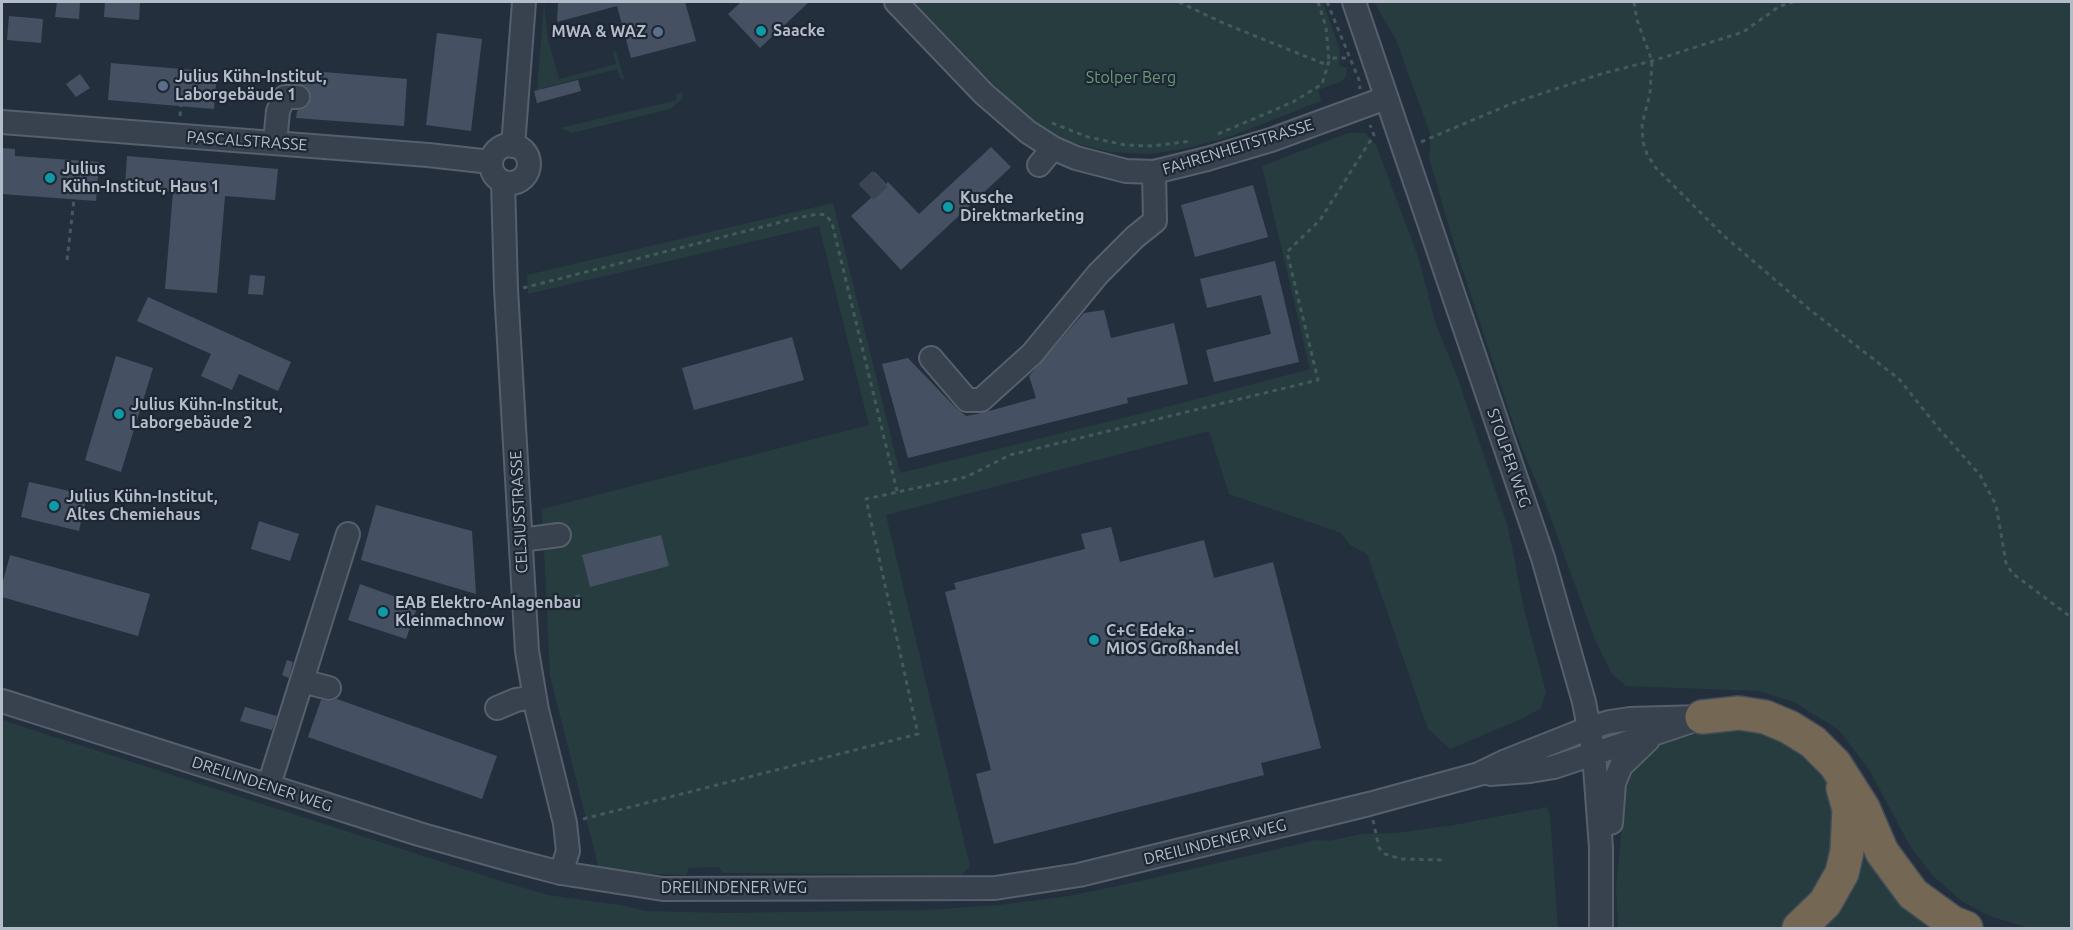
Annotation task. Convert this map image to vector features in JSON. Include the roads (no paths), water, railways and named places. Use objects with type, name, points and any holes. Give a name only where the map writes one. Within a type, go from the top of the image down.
[{"type":"highway","points":[[1702,717],[1739,713],[1764,717],[1789,727],[1813,742],[1835,764],[1863,808],[1882,852],[1913,894],[1953,923],[1966,928]]},
{"type":"highway","points":[[1799,928],[1809,921],[1825,903],[1842,873],[1847,851],[1849,809],[1835,764]]},
{"type":"street","points":[[513,146],[525,110],[524,2]]},
{"type":"street","name":"FAHRENHEITSTRASSE","points":[[896,2],[1000,109],[1028,132],[1046,157],[1126,171],[1154,172],[1271,140],[1386,98]]},
{"type":"street","name":"STOLPER WEG","points":[[1354,2],[1543,558],[1584,702],[1594,754],[1601,848],[1600,928]]},
{"type":"street","points":[[275,143],[278,111],[281,104],[285,97],[298,97]]},
{"type":"street","name":"PASCALSTRASSE","points":[[2,122],[491,162]]},
{"type":"street","points":[[513,146],[519,148],[528,157],[529,169],[526,175],[516,183],[504,182],[494,174],[491,162],[493,156],[502,147],[513,146]]},
{"type":"street","points":[[931,358],[967,400],[981,400],[1032,354],[1098,274],[1135,237],[1155,221],[1154,172]]},
{"type":"street","name":"CELSIUSSTRASSE","points":[[504,182],[506,289],[527,651],[534,697],[565,823],[568,851],[561,873]]},
{"type":"street","points":[[269,785],[348,534]]},
{"type":"street","points":[[521,540],[559,535]]},
{"type":"street","points":[[302,681],[329,688]]},
{"type":"street","points":[[497,708],[516,700],[534,697]]},
{"type":"street","name":"DREILINDENER WEG","points":[[2,701],[419,834],[561,873],[663,889],[995,888],[1079,875],[1369,804],[1479,774],[1589,728],[1630,718],[1702,717]]},
{"type":"street","name":"DREILINDENER WEG","points":[[1479,774],[1509,774],[1546,768],[1653,735],[1702,717]]},
{"type":"street","points":[[1601,848],[1610,832],[1614,783],[1621,766],[1653,735]]},
{"type":"tunnel","points":[[866,192],[880,179]]},
{"type":"place","name":"Saacke","points":[[761,31]]},
{"type":"place","name":"MWA & WAZ","points":[[658,32]]},
{"type":"place","name":"Julius Kühn-Institut, Laborgebäude 1","points":[[163,86]]},
{"type":"place","name":"Julius Kühn-Institut, Haus 1","points":[[50,178]]},
{"type":"place","name":"Kusche Direktmarketing","points":[[948,207]]},
{"type":"place","name":"Julius Kühn-Institut, Laborgebäude 2","points":[[119,414]]},
{"type":"place","name":"Julius Kühn-Institut, Altes Chemiehaus","points":[[54,506]]},
{"type":"place","name":"EAB Elektro-Anlagenbau Kleinmachnow","points":[[383,612]]},
{"type":"place","name":"C+C Edeka - MIOS Großhandel","points":[[1094,640]]},
{"type":"park label","name":"Stolper Berg","points":[[1131,78]]}]
